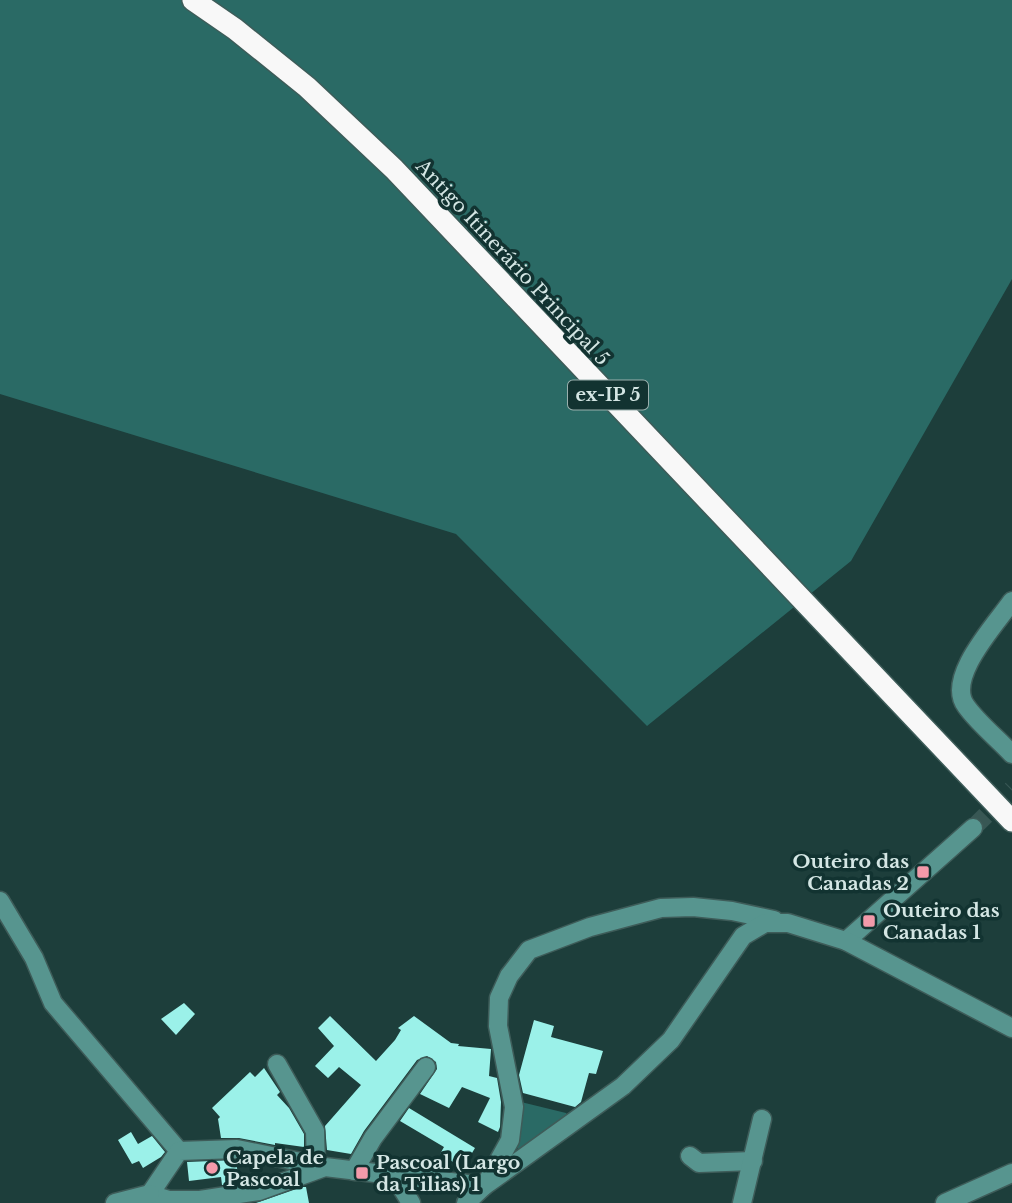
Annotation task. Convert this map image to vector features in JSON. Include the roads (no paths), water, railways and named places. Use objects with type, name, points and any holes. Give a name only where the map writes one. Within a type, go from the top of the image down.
[{"type":"highway","name":"Antigo Itinerário Principal 5","points":[[193,0],[235,29],[307,87],[394,169],[1012,821]]},
{"type":"street","points":[[1012,601],[966,665],[960,692],[964,705],[1012,754]]},
{"type":"street","points":[[846,941],[973,828]]},
{"type":"street","points":[[0,901],[6,922],[34,958],[53,1003],[178,1151]]},
{"type":"street","points":[[484,1186],[502,1159],[510,1140],[514,1107],[498,1026],[499,998],[509,976],[529,950],[590,927],[661,908],[693,906],[788,923],[846,941],[1012,1028]]},
{"type":"street","points":[[466,1203],[484,1186],[623,1086],[671,1040],[743,936],[765,923],[788,923]]},
{"type":"street","points":[[277,1064],[315,1131],[321,1166]]},
{"type":"street","points":[[354,1171],[373,1138],[426,1067]]},
{"type":"street","points":[[742,1203],[762,1119]]},
{"type":"street","points":[[178,1151],[237,1149],[354,1171],[484,1186]]},
{"type":"street","points":[[150,1194],[178,1151]]},
{"type":"street","points":[[257,1153],[267,1169],[266,1178],[258,1191]]},
{"type":"street","points":[[690,1156],[699,1163],[753,1161]]},
{"type":"street","points":[[115,1203],[150,1194],[177,1202],[258,1191],[321,1166]]},
{"type":"street","points":[[945,1203],[1012,1173]]},
{"type":"street","points":[[395,1177],[411,1203]]},
{"type":"street","points":[[484,1186],[494,1203]]},
{"type":"tunnel","points":[[973,828],[1012,789]]},
{"type":"place","name":"Outeiro das Canadas 2","points":[[923,872]]},
{"type":"place","name":"Outeiro das Canadas 1","points":[[869,921]]},
{"type":"place","name":"Capela de Pascoal","points":[[212,1168]]},
{"type":"place","name":"Pascoal (Largo da Tilias) 1","points":[[362,1173]]}]
